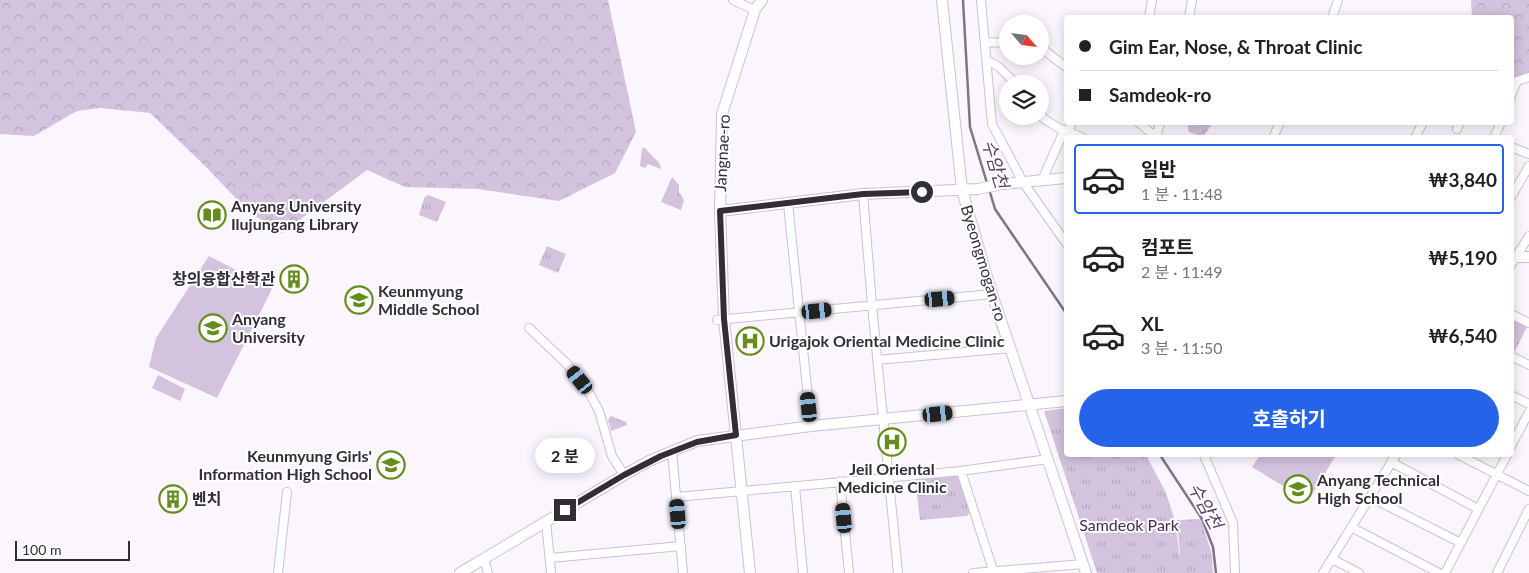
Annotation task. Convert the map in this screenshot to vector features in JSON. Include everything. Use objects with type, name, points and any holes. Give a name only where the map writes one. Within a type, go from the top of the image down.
[{"type":"street","points":[[733,0],[755,10]]},
{"type":"street","name":"Jangnae-ro","points":[[750,573],[736,435],[720,320],[722,114],[755,10],[762,0]]},
{"type":"street","name":"Byeongmogan-ro","points":[[942,0],[962,190],[992,294],[1084,568]]},
{"type":"street","points":[[981,0],[992,124],[1023,182],[1064,240]]},
{"type":"street","points":[[1150,15],[1152,0]]},
{"type":"street","points":[[1190,15],[1192,0]]},
{"type":"street","points":[[1333,15],[1338,0]]},
{"type":"street","points":[[985,42],[999,42]]},
{"type":"street","points":[[1049,54],[1064,65]]},
{"type":"street","points":[[987,60],[999,67],[1007,75]]},
{"type":"street","points":[[1514,88],[1517,81],[1529,77]]},
{"type":"street","points":[[1049,122],[1076,135]]},
{"type":"street","points":[[1064,135],[1071,125]]},
{"type":"street","points":[[1142,125],[1154,135]]},
{"type":"street","points":[[1042,180],[1064,135]]},
{"type":"street","points":[[1514,148],[1529,154]]},
{"type":"street","points":[[1514,192],[1529,166]]},
{"type":"street","points":[[720,211],[863,194],[978,189],[1002,184],[1064,178]]},
{"type":"street","points":[[863,194],[898,573]]},
{"type":"street","points":[[788,204],[810,426]]},
{"type":"street","points":[[1514,256],[1529,236]]},
{"type":"street","points":[[1514,259],[1529,257]]},
{"type":"street","points":[[1514,260],[1529,264]]},
{"type":"street","points":[[720,320],[992,294]]},
{"type":"street","points":[[1514,316],[1529,323]]},
{"type":"street","points":[[529,328],[567,364],[590,394],[599,411],[612,456],[624,475]]},
{"type":"street","points":[[877,360],[1011,348]]},
{"type":"street","points":[[1514,358],[1529,365]]},
{"type":"street","points":[[1514,396],[1529,404]]},
{"type":"street","points":[[460,573],[624,475],[672,451],[697,442],[810,426],[1064,401]]},
{"type":"street","points":[[1514,436],[1529,412]]},
{"type":"street","points":[[672,451],[684,573]]},
{"type":"street","points":[[1205,457],[1233,524],[1236,573]]},
{"type":"street","points":[[1463,457],[1529,491]]},
{"type":"street","points":[[1445,573],[1505,457]]},
{"type":"street","points":[[1323,573],[1393,459],[1478,509]]},
{"type":"street","points":[[676,498],[961,471],[1048,460]]},
{"type":"street","points":[[961,471],[994,572]]},
{"type":"street","points":[[840,481],[848,573]]},
{"type":"street","points":[[795,486],[803,573]]},
{"type":"street","points":[[278,573],[287,492]]},
{"type":"street","points":[[1370,497],[1461,543]]},
{"type":"street","points":[[1497,573],[1529,510]]},
{"type":"street","points":[[546,521],[551,573]]},
{"type":"street","points":[[1351,527],[1439,573]]},
{"type":"street","points":[[550,558],[680,546]]},
{"type":"street","points":[[484,559],[488,573]]},
{"type":"street","points":[[1332,559],[1359,573]]},
{"type":"street","points":[[974,573],[1084,568]]},
{"type":"green space","points":[[0,0],[608,0],[636,132],[615,173],[559,201],[478,189],[405,187],[367,170],[282,233],[249,212],[150,113],[100,108],[77,111],[34,136],[0,134]]},
{"type":"green space","points":[[1471,0],[1529,0],[1529,77],[1517,81],[1514,80],[1514,15],[1472,15]]},
{"type":"green space","points":[[1188,125],[1212,125],[1204,135],[1189,132]]},
{"type":"green space","points":[[644,147],[660,164],[661,169],[648,164],[645,168],[640,166],[642,149]]},
{"type":"green space","points":[[672,177],[679,185],[679,192],[684,200],[681,210],[661,202]]},
{"type":"green space","points":[[428,195],[446,202],[437,222],[419,215],[424,198]]},
{"type":"green space","points":[[547,246],[566,254],[558,273],[539,265]]},
{"type":"green space","points":[[209,256],[272,289],[217,398],[149,367],[156,338]]},
{"type":"green space","points":[[1514,318],[1528,325],[1514,353]]},
{"type":"green space","points":[[158,375],[185,389],[180,401],[152,388]]},
{"type":"green space","name":"Samdeok Park","points":[[1064,408],[1064,457],[1147,457],[1166,493],[1175,521],[1181,566],[1177,520],[1201,519],[1212,555],[1213,573],[1097,573],[1044,411]]},
{"type":"green space","points":[[611,416],[626,422],[627,425],[611,431],[608,420]]},
{"type":"green space","points":[[1259,457],[1335,457],[1308,501],[1252,467]]},
{"type":"green space","points":[[956,474],[960,476],[970,512],[967,516],[920,520],[915,477]]},
{"type":"waterway","name":"수암천","points":[[963,0],[970,127],[987,183]]},
{"type":"waterway","name":"수암천","points":[[989,189],[995,209],[1064,310]]},
{"type":"waterway","name":"수암천","points":[[1161,457],[1202,519],[1213,547],[1216,573]]},
{"type":"place","name":"Anyang University Ilujungang Library","points":[[212,215]]},
{"type":"place","name":"창의융합산학관","points":[[294,279]]},
{"type":"place","name":"Keunmyung Middle School","points":[[359,300]]},
{"type":"place","name":"Anyang University","points":[[213,328]]},
{"type":"place","name":"Urigajok Oriental Medicine Clinic","points":[[750,341]]},
{"type":"place","name":"Jeil Oriental Medicine Clinic","points":[[892,442]]},
{"type":"place","name":"Keunmyung Girls' Information High School","points":[[391,465]]},
{"type":"place","name":"Anyang Technical High School","points":[[1298,489]]},
{"type":"place","name":"벤치","points":[[173,499]]},
{"type":"route","points":[[565,510],[649,461],[697,442],[736,435],[724,319],[720,211],[863,194],[922,192]]}]
